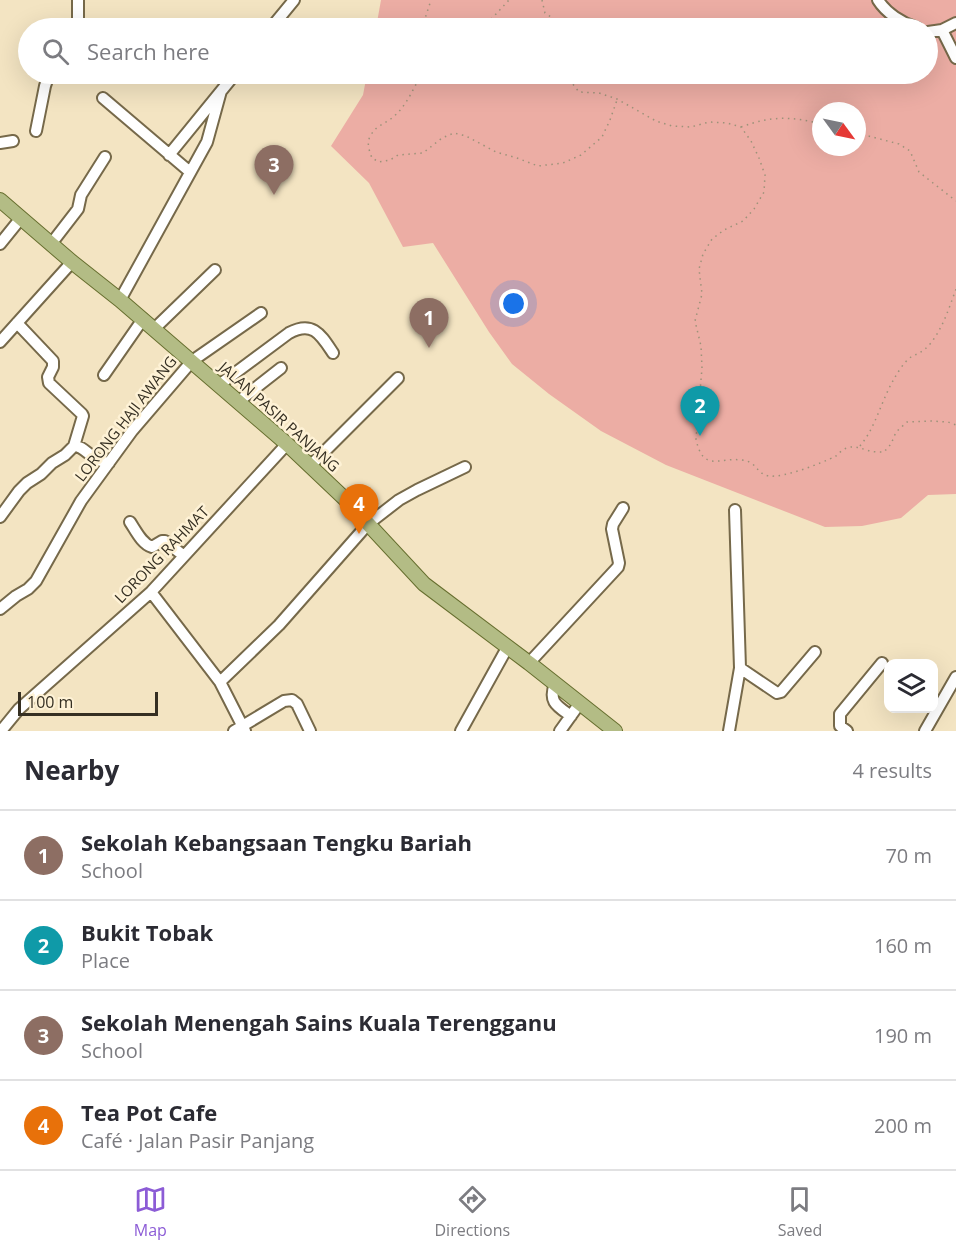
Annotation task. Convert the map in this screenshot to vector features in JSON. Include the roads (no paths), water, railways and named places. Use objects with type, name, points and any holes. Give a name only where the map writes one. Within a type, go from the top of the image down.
[{"type":"main road","name":"JALAN PASIR PANJANG","points":[[0,200],[287,444],[368,524],[424,584],[615,731]]},
{"type":"street","points":[[78,0],[78,18]]},
{"type":"street","points":[[279,18],[294,0]]},
{"type":"street","points":[[878,0],[883,8],[898,18]]},
{"type":"street","points":[[938,31],[956,24]]},
{"type":"street","points":[[942,30],[956,58]]},
{"type":"street","points":[[36,131],[46,84]]},
{"type":"street","points":[[169,155],[227,84]]},
{"type":"street","points":[[120,300],[207,142],[221,91]]},
{"type":"street","points":[[103,98],[190,172]]},
{"type":"street","points":[[0,143],[13,141]]},
{"type":"street","points":[[51,244],[78,209],[81,195],[105,157]]},
{"type":"street","points":[[0,244],[21,218]]},
{"type":"street","points":[[0,342],[72,262]]},
{"type":"street","points":[[104,375],[148,324],[215,270]]},
{"type":"street","name":"LORONG HAJI AWANG","points":[[1,608],[36,581],[81,501],[132,431],[192,361],[261,313]]},
{"type":"street","points":[[0,517],[27,483],[74,446],[83,416],[50,383],[48,377],[53,361],[17,323]]},
{"type":"street","points":[[219,384],[298,328],[305,327],[321,335],[333,353]]},
{"type":"street","points":[[239,401],[281,368]]},
{"type":"street","points":[[310,466],[398,378]]},
{"type":"street","name":"LORONG RAHMAT","points":[[1,731],[19,709],[151,592],[287,444]]},
{"type":"street","points":[[74,446],[81,446],[95,458],[109,463]]},
{"type":"street","points":[[220,682],[279,625],[368,524],[399,500],[465,467]]},
{"type":"street","points":[[529,663],[618,567],[612,529],[623,508]]},
{"type":"street","points":[[729,731],[740,668],[735,510]]},
{"type":"street","points":[[130,522],[148,546],[152,547],[165,541],[184,556]]},
{"type":"street","points":[[151,592],[220,682],[240,729],[284,700],[292,700],[297,704],[310,731]]},
{"type":"street","points":[[463,730],[507,648]]},
{"type":"street","points":[[740,668],[777,693],[781,692],[815,652]]},
{"type":"street","points":[[848,731],[840,726],[840,714],[882,663]]},
{"type":"street","points":[[925,731],[956,677]]},
{"type":"street","points":[[555,684],[551,693],[552,701],[571,716]]},
{"type":"street","points":[[560,731],[580,703]]},
{"type":"place","name":"Sekolah Menengah Sains Kuala Terengganu","points":[[274,195]]},
{"type":"place","name":"Sekolah Kebangsaan Tengku Bariah","points":[[429,348]]},
{"type":"place","name":"Bukit Tobak","points":[[700,436]]},
{"type":"place","name":"Tea Pot Cafe","points":[[359,534]]}]
